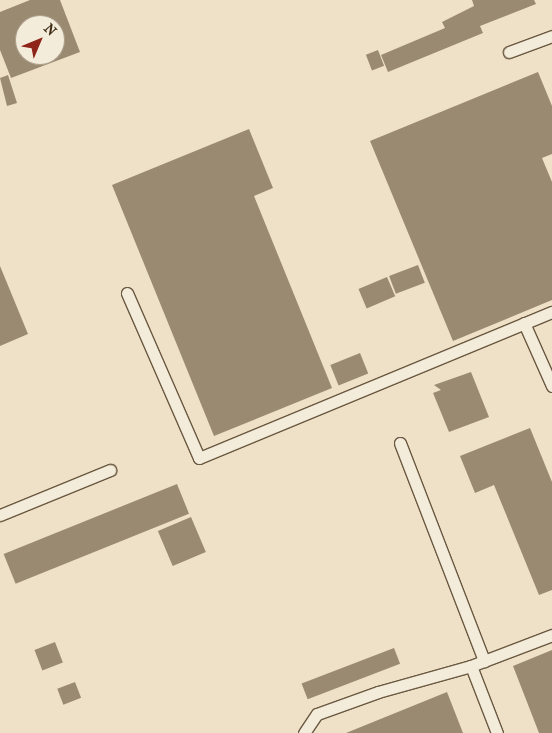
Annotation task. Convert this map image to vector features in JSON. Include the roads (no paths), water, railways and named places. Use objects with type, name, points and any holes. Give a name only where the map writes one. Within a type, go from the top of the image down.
[{"type":"lane","points":[[509,52],[552,36]]},
{"type":"lane","points":[[128,293],[199,458],[552,312]]},
{"type":"lane","points":[[524,323],[552,386]]},
{"type":"lane","points":[[400,443],[484,661]]},
{"type":"lane","points":[[0,515],[110,470]]},
{"type":"lane","points":[[304,733],[317,714],[378,692],[471,666],[552,635]]},
{"type":"lane","points":[[471,666],[497,733]]}]
